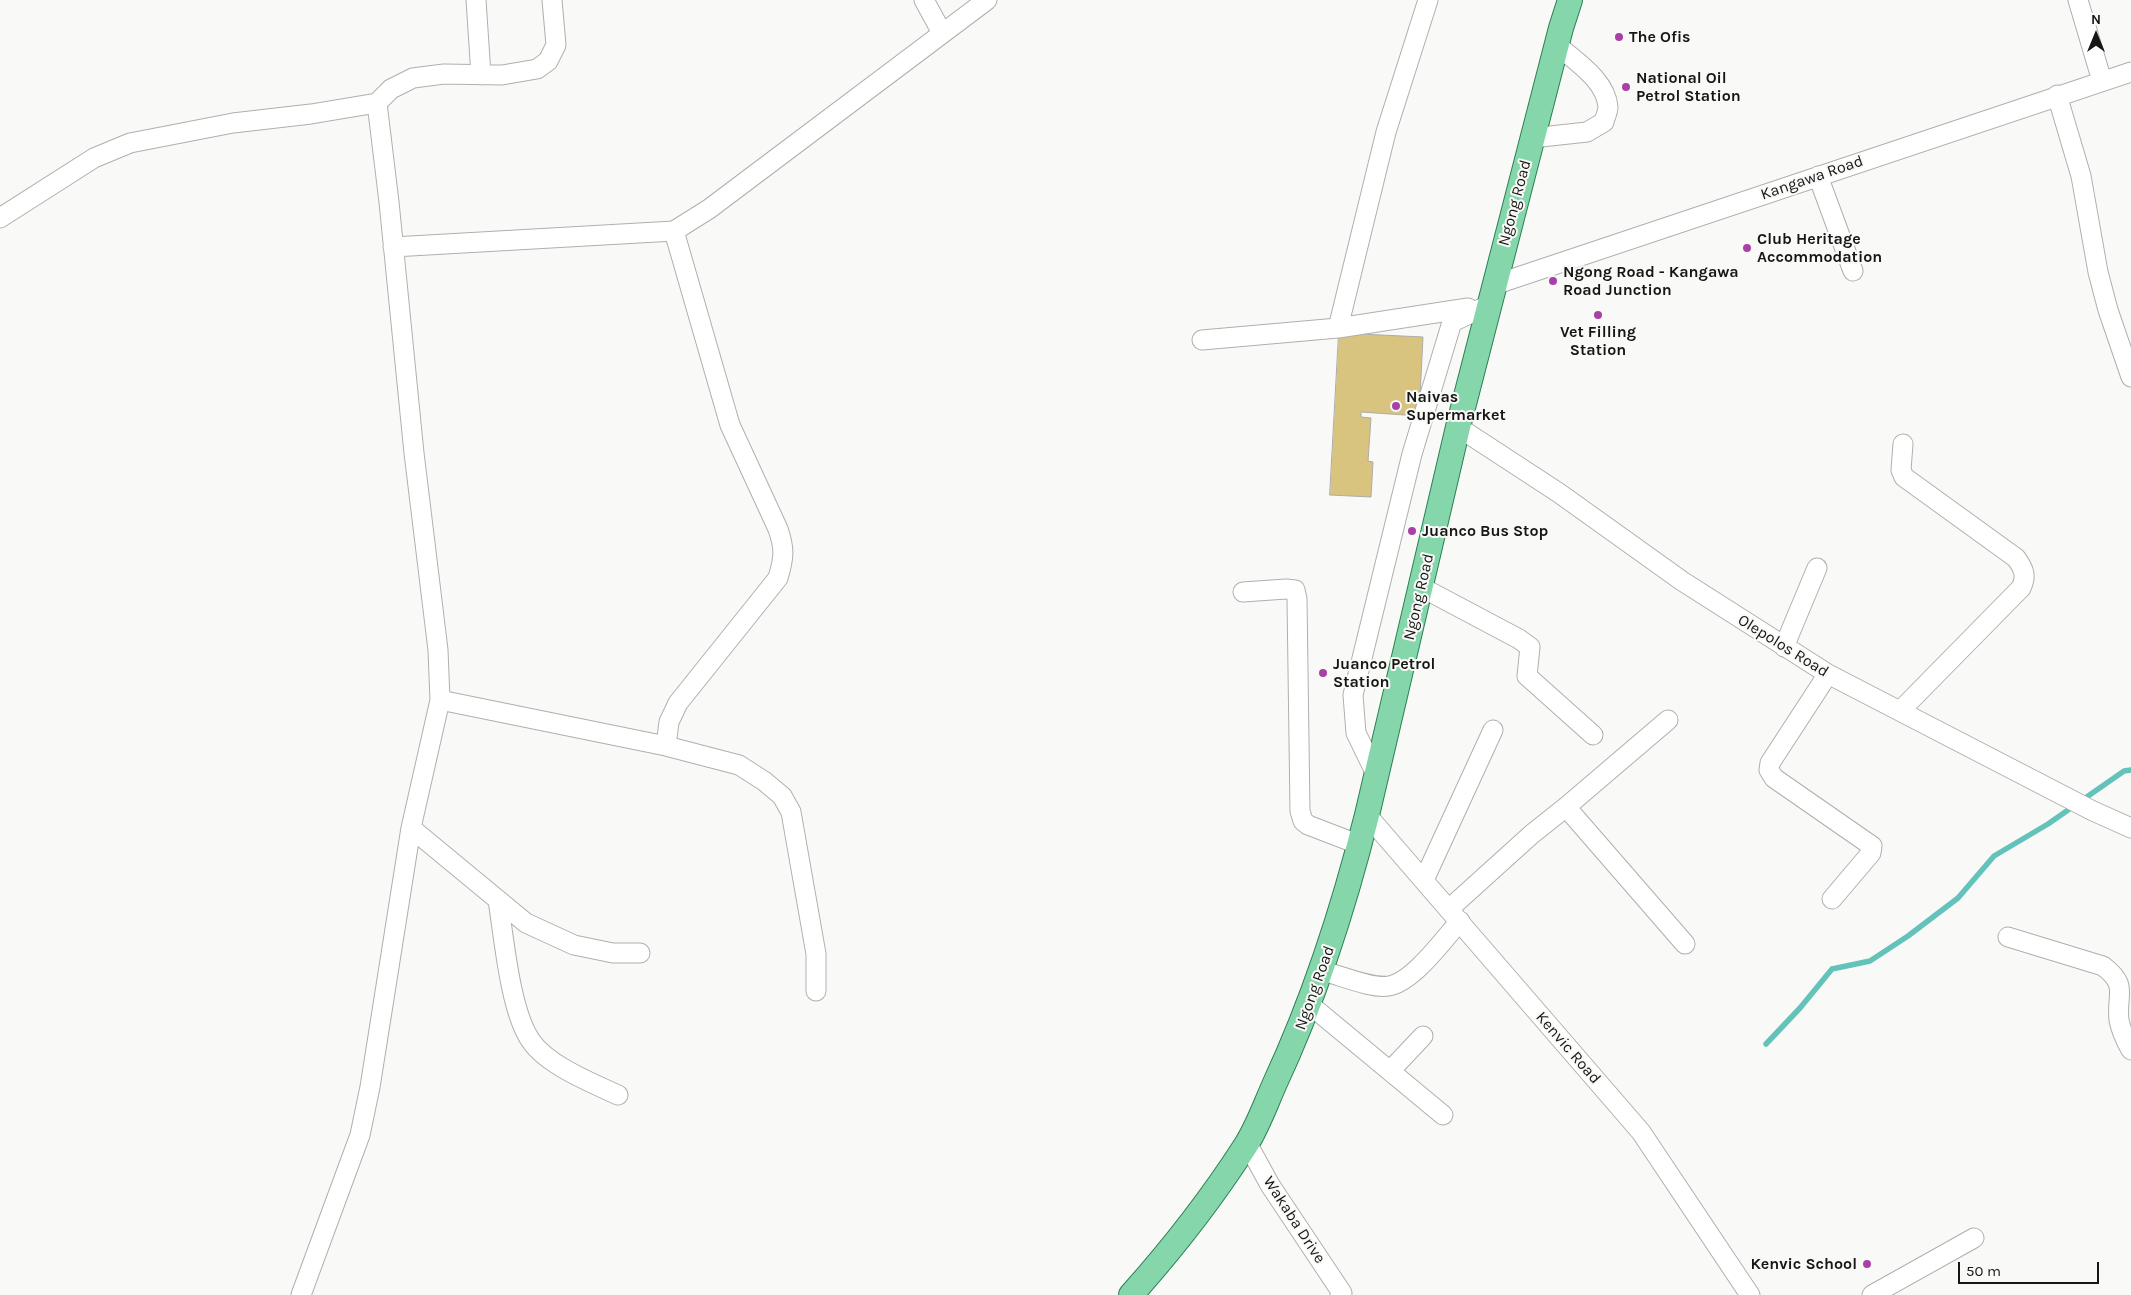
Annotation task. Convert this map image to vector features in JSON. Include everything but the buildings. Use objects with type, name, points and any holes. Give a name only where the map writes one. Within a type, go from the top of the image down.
[{"type":"main road","name":"Ngong Road","points":[[1131,1295],[1192,1223],[1247,1143],[1300,1031],[1322,971],[1368,815],[1458,427],[1532,138],[1570,0]]},
{"type":"street","points":[[476,0],[481,75]]},
{"type":"street","points":[[0,218],[94,158],[130,143],[233,123],[311,114],[377,103],[392,89],[413,78],[444,74],[502,75],[537,69],[548,61],[556,45],[552,0]]},
{"type":"street","points":[[924,0],[942,33]]},
{"type":"street","points":[[393,247],[674,231],[709,209],[987,0]]},
{"type":"street","points":[[1338,328],[1386,132],[1428,0]]},
{"type":"street","points":[[2078,0],[2102,81]]},
{"type":"street","points":[[1532,138],[1587,132],[1604,122],[1608,108],[1604,93],[1592,76],[1557,45]]},
{"type":"street","name":"Kangawa Road","points":[[1492,295],[1818,176],[2131,72]]},
{"type":"street","points":[[2057,96],[2081,176],[2098,272],[2108,310],[2131,377]]},
{"type":"street","points":[[301,1295],[360,1135],[370,1087],[411,828],[440,700],[438,650],[414,453],[377,103]]},
{"type":"street","points":[[1818,176],[1853,271]]},
{"type":"street","points":[[666,746],[669,722],[678,703],[778,578],[784,558],[783,543],[778,529],[730,425],[674,231]]},
{"type":"street","points":[[1202,340],[1338,328],[1492,295]]},
{"type":"street","points":[[1377,776],[1356,733],[1353,695],[1412,454],[1452,322],[1492,295]]},
{"type":"street","name":"Olepolos Road","points":[[1458,427],[1559,493],[1682,581],[1828,674],[2090,810],[2131,828]]},
{"type":"street","points":[[1900,712],[2021,588],[2026,579],[2024,569],[2016,558],[1904,477],[1901,470],[1903,444]]},
{"type":"street","points":[[1784,647],[1817,568]]},
{"type":"street","points":[[1421,587],[1519,639],[1530,647],[1527,676],[1593,735]]},
{"type":"street","points":[[1243,592],[1294,590],[1297,599],[1300,811],[1303,821],[1308,825],[1360,846]]},
{"type":"street","points":[[1828,674],[1770,763],[1769,770],[1774,778],[1872,846],[1870,853],[1832,898]]},
{"type":"street","points":[[440,700],[666,746],[739,765],[764,781],[782,796],[791,812],[816,954],[816,991]]},
{"type":"street","points":[[1322,971],[1379,986],[1397,984],[1414,972],[1454,915],[1532,834],[1668,720]]},
{"type":"street","points":[[1424,880],[1493,730]]},
{"type":"street","points":[[1566,807],[1685,944]]},
{"type":"street","name":"Kenvic Road","points":[[1368,815],[1641,1132],[1750,1295]]},
{"type":"street","points":[[411,828],[526,922],[574,945],[613,953],[640,953]]},
{"type":"street","points":[[498,900],[510,978],[520,1016],[531,1042],[558,1066],[618,1095]]},
{"type":"street","points":[[2008,937],[2103,966],[2114,975],[2120,985],[2119,1021],[2131,1050]]},
{"type":"street","points":[[1309,1004],[1443,1115]]},
{"type":"street","points":[[1390,1071],[1423,1036]]},
{"type":"street","name":"Wakaba Drive","points":[[1247,1143],[1270,1184],[1342,1294]]},
{"type":"street","points":[[1872,1295],[1974,1238]]},
{"type":"waterway","points":[[1766,1044],[1800,1008],[1832,969],[1870,961],[1908,936],[1958,898],[1994,856],[2048,824],[2124,771],[2131,770]]},
{"type":"place","name":"The Ofis","points":[[1619,37]]},
{"type":"place","name":"National Oil Petrol Station","points":[[1626,87]]},
{"type":"place","name":"Club Heritage Accommodation","points":[[1747,248]]},
{"type":"place","name":"Ngong Road - Kangawa Road Junction","points":[[1553,281]]},
{"type":"place","name":"Vet Filling Station","points":[[1598,315]]},
{"type":"place","name":"Naivas Supermarket","points":[[1396,406]]},
{"type":"place","name":"Juanco Bus Stop","points":[[1412,531]]},
{"type":"place","name":"Juanco Petrol Station","points":[[1323,673]]},
{"type":"place","name":"Kenvic School","points":[[1867,1264]]}]
